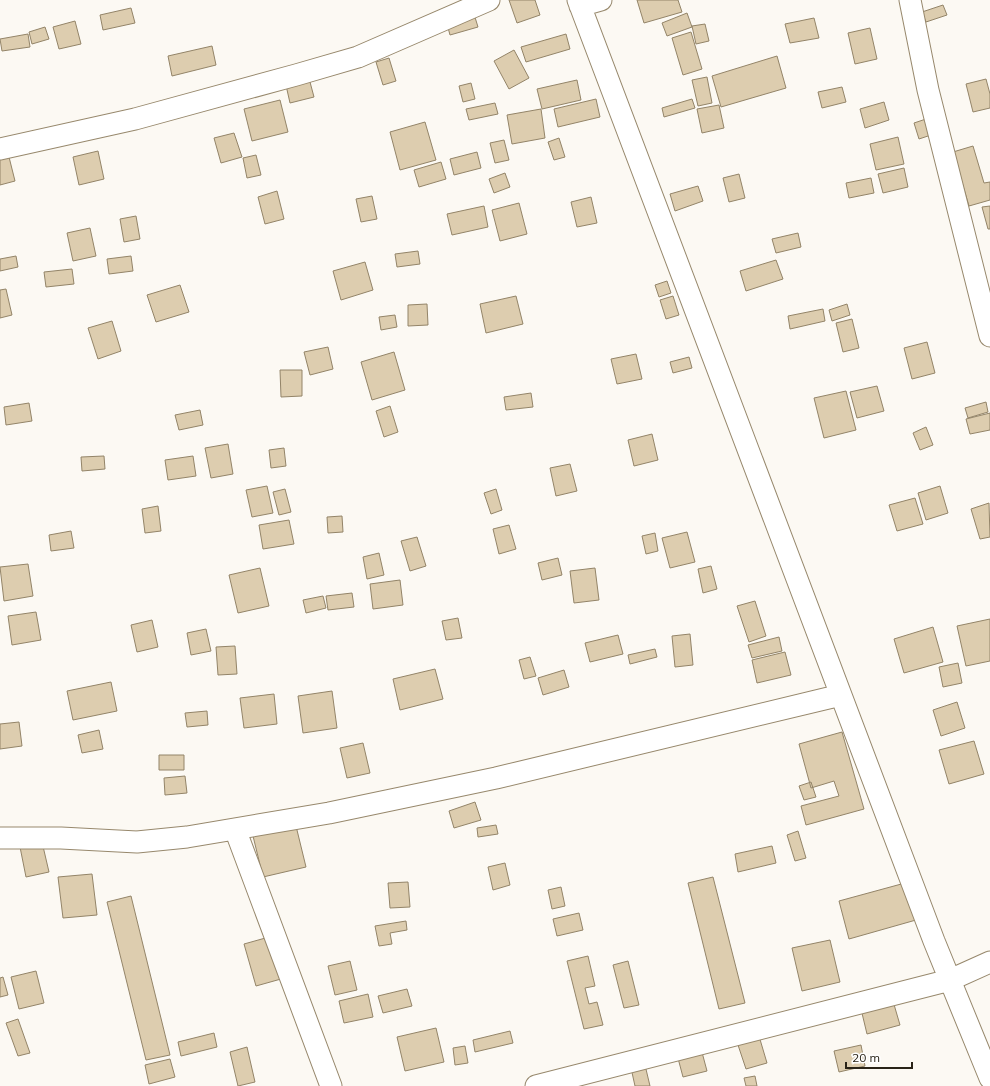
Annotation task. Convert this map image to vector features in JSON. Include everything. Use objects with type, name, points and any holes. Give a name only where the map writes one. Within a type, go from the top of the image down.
[{"type":"street","points":[[0,149],[135,119],[358,57],[489,0]]},
{"type":"street","points":[[601,0],[579,3],[934,941],[990,1078]]},
{"type":"street","points":[[910,0],[928,90],[990,336]]},
{"type":"street","points":[[0,838],[61,838],[136,842],[187,837],[235,829],[329,813],[496,778],[841,695]]},
{"type":"street","points":[[235,829],[331,1086]]},
{"type":"street","points":[[536,1086],[950,980],[990,962]]},
{"type":"building","points":[[509,0],[535,0],[540,15],[517,23]]},
{"type":"building","points":[[637,0],[678,0],[682,12],[644,23]]},
{"type":"building","points":[[470,1],[478,27],[450,35],[443,9]]},
{"type":"building","points":[[943,5],[947,15],[926,22],[922,12]]},
{"type":"building","points":[[131,8],[135,23],[103,30],[100,15]]},
{"type":"building","points":[[687,13],[692,27],[667,36],[662,23]]},
{"type":"building","points":[[814,18],[819,38],[790,43],[785,24]]},
{"type":"building","points":[[75,21],[81,44],[59,49],[53,27]]},
{"type":"building","points":[[705,24],[709,41],[696,44],[692,26]]},
{"type":"building","points":[[45,27],[49,39],[32,44],[29,32]]},
{"type":"building","points":[[870,28],[877,59],[855,64],[848,33]]},
{"type":"building","points":[[691,32],[702,69],[683,75],[672,38]]},
{"type":"building","points":[[28,34],[30,47],[2,51],[0,39]]},
{"type":"building","points":[[566,34],[570,49],[526,62],[521,47]]},
{"type":"building","points":[[212,46],[216,65],[172,76],[168,56]]},
{"type":"building","points":[[514,50],[529,78],[509,89],[494,61]]},
{"type":"building","points":[[777,56],[786,88],[721,107],[712,76]]},
{"type":"building","points":[[389,58],[396,81],[383,85],[376,62]]},
{"type":"building","points":[[306,67],[314,97],[290,103],[283,72]]},
{"type":"building","points":[[707,77],[712,103],[698,106],[692,80]]},
{"type":"building","points":[[986,79],[990,94],[990,108],[973,112],[966,84]]},
{"type":"building","points":[[577,80],[581,100],[542,109],[537,89]]},
{"type":"building","points":[[471,83],[475,99],[463,102],[459,86]]},
{"type":"building","points":[[842,87],[846,102],[822,108],[818,92]]},
{"type":"building","points":[[596,99],[600,117],[558,127],[554,109]]},
{"type":"building","points":[[692,99],[695,108],[664,117],[662,108]]},
{"type":"building","points":[[280,100],[288,132],[252,141],[244,109]]},
{"type":"building","points":[[884,102],[889,120],[865,128],[860,109]]},
{"type":"building","points":[[495,103],[498,114],[469,120],[466,109]]},
{"type":"building","points":[[719,105],[724,128],[702,133],[697,109]]},
{"type":"building","points":[[541,109],[545,138],[512,144],[507,115]]},
{"type":"building","points":[[926,119],[931,135],[919,139],[914,123]]},
{"type":"building","points":[[425,122],[436,160],[400,170],[390,132]]},
{"type":"building","points":[[234,133],[242,157],[221,163],[214,138]]},
{"type":"building","points":[[898,137],[904,164],[876,170],[870,144]]},
{"type":"building","points":[[559,138],[565,157],[554,160],[548,142]]},
{"type":"building","points":[[504,140],[509,160],[495,163],[490,143]]},
{"type":"building","points":[[6,145],[15,181],[0,185],[0,147]]},
{"type":"building","points":[[973,146],[984,183],[990,182],[990,200],[969,206],[953,152]]},
{"type":"building","points":[[98,151],[104,179],[79,185],[73,157]]},
{"type":"building","points":[[477,152],[481,168],[454,175],[450,159]]},
{"type":"building","points":[[256,155],[261,175],[247,178],[243,158]]},
{"type":"building","points":[[441,162],[446,179],[419,187],[414,170]]},
{"type":"building","points":[[904,168],[908,187],[883,193],[878,174]]},
{"type":"building","points":[[505,173],[510,187],[494,193],[489,179]]},
{"type":"building","points":[[739,174],[745,198],[729,202],[723,178]]},
{"type":"building","points":[[871,178],[874,193],[849,198],[846,183]]},
{"type":"building","points":[[698,186],[703,201],[675,211],[670,194]]},
{"type":"building","points":[[277,191],[284,219],[265,224],[258,197]]},
{"type":"building","points":[[372,196],[377,219],[361,222],[356,199]]},
{"type":"building","points":[[591,197],[597,223],[577,227],[571,202]]},
{"type":"building","points":[[519,203],[527,234],[500,241],[492,210]]},
{"type":"building","points":[[484,206],[488,227],[452,235],[447,214]]},
{"type":"building","points":[[990,206],[990,229],[988,229],[982,207]]},
{"type":"building","points":[[136,216],[140,239],[124,242],[120,219]]},
{"type":"building","points":[[90,228],[96,256],[73,261],[67,233]]},
{"type":"building","points":[[798,233],[801,247],[776,253],[772,239]]},
{"type":"building","points":[[418,251],[420,264],[397,267],[395,254]]},
{"type":"building","points":[[16,256],[18,267],[0,271],[0,259]]},
{"type":"building","points":[[131,256],[133,271],[109,274],[107,259]]},
{"type":"building","points":[[776,260],[783,279],[746,291],[740,271]]},
{"type":"building","points":[[365,262],[373,290],[341,300],[333,271]]},
{"type":"building","points":[[72,269],[74,284],[46,287],[44,272]]},
{"type":"building","points":[[667,281],[671,293],[659,297],[655,285]]},
{"type":"building","points":[[180,285],[189,312],[156,322],[147,295]]},
{"type":"building","points":[[6,289],[12,315],[0,318],[0,290]]},
{"type":"building","points":[[516,296],[523,324],[486,333],[480,304]]},
{"type":"building","points":[[673,296],[679,315],[666,319],[660,300]]},
{"type":"building","points":[[427,304],[428,325],[408,326],[408,305]]},
{"type":"building","points":[[847,304],[850,315],[832,321],[829,310]]},
{"type":"building","points":[[823,309],[825,321],[790,329],[788,316]]},
{"type":"building","points":[[395,315],[397,327],[381,330],[379,317]]},
{"type":"building","points":[[852,319],[859,348],[843,352],[836,323]]},
{"type":"building","points":[[112,321],[121,351],[98,359],[88,328]]},
{"type":"building","points":[[927,342],[935,373],[912,379],[904,348]]},
{"type":"building","points":[[328,347],[333,369],[310,375],[304,352]]},
{"type":"building","points":[[394,352],[405,390],[372,400],[361,362]]},
{"type":"building","points":[[636,354],[642,379],[617,384],[611,359]]},
{"type":"building","points":[[689,357],[692,368],[673,373],[670,362]]},
{"type":"building","points":[[280,370],[302,370],[302,396],[281,397]]},
{"type":"building","points":[[877,386],[884,411],[857,418],[850,392]]},
{"type":"building","points":[[846,391],[856,430],[824,438],[814,398]]},
{"type":"building","points":[[531,393],[533,407],[506,410],[504,397]]},
{"type":"building","points":[[986,402],[988,412],[968,418],[965,408]]},
{"type":"building","points":[[29,403],[32,421],[6,425],[4,407]]},
{"type":"building","points":[[390,406],[398,432],[384,437],[376,411]]},
{"type":"building","points":[[200,410],[203,425],[179,430],[175,415]]},
{"type":"building","points":[[990,413],[990,430],[970,434],[966,419]]},
{"type":"building","points":[[926,427],[933,445],[920,450],[913,433]]},
{"type":"building","points":[[652,434],[658,460],[634,466],[628,440]]},
{"type":"building","points":[[228,444],[233,474],[211,478],[205,448]]},
{"type":"building","points":[[284,448],[286,466],[271,468],[269,450]]},
{"type":"building","points":[[104,456],[105,469],[82,471],[81,457]]},
{"type":"building","points":[[193,456],[196,476],[168,480],[165,460]]},
{"type":"building","points":[[570,464],[577,491],[556,496],[550,468]]},
{"type":"building","points":[[267,486],[273,513],[252,517],[246,490]]},
{"type":"building","points":[[940,486],[948,513],[926,520],[918,493]]},
{"type":"building","points":[[285,489],[291,512],[279,515],[273,492]]},
{"type":"building","points":[[496,489],[502,510],[491,514],[484,493]]},
{"type":"building","points":[[915,498],[923,524],[897,531],[889,505]]},
{"type":"building","points":[[989,503],[990,537],[980,539],[971,509]]},
{"type":"building","points":[[158,506],[161,531],[145,533],[142,509]]},
{"type":"building","points":[[342,516],[343,532],[328,533],[327,517]]},
{"type":"building","points":[[289,520],[294,544],[263,549],[259,525]]},
{"type":"building","points":[[509,525],[516,549],[499,554],[493,529]]},
{"type":"building","points":[[71,531],[74,548],[51,551],[49,535]]},
{"type":"building","points":[[687,532],[695,562],[670,568],[662,538]]},
{"type":"building","points":[[655,533],[658,551],[646,554],[642,536]]},
{"type":"building","points":[[417,537],[426,566],[410,571],[401,541]]},
{"type":"building","points":[[379,553],[384,575],[367,579],[363,557]]},
{"type":"building","points":[[558,558],[562,575],[542,580],[538,563]]},
{"type":"building","points":[[28,564],[33,596],[4,601],[0,567]]},
{"type":"building","points":[[711,566],[717,589],[703,593],[698,569]]},
{"type":"building","points":[[260,568],[269,606],[238,613],[229,575]]},
{"type":"building","points":[[595,568],[599,600],[574,603],[570,571]]},
{"type":"building","points":[[400,580],[403,605],[373,609],[370,584]]},
{"type":"building","points":[[352,593],[354,607],[328,610],[326,596]]},
{"type":"building","points":[[323,596],[326,608],[306,613],[303,600]]},
{"type":"building","points":[[755,601],[766,636],[749,642],[737,606]]},
{"type":"building","points":[[36,612],[41,640],[12,645],[8,616]]},
{"type":"building","points":[[458,618],[462,638],[446,640],[442,621]]},
{"type":"building","points":[[990,619],[990,661],[966,666],[957,626]]},
{"type":"building","points":[[152,620],[158,647],[137,652],[131,625]]},
{"type":"building","points":[[933,627],[943,662],[904,673],[894,639]]},
{"type":"building","points":[[206,629],[211,651],[191,655],[187,633]]},
{"type":"building","points":[[690,634],[693,665],[675,667],[672,636]]},
{"type":"building","points":[[618,635],[623,654],[590,662],[585,643]]},
{"type":"building","points":[[779,637],[782,651],[752,658],[748,645]]},
{"type":"building","points":[[235,646],[237,674],[218,675],[216,647]]},
{"type":"building","points":[[655,649],[657,657],[630,664],[628,655]]},
{"type":"building","points":[[785,652],[791,675],[757,683],[752,660]]},
{"type":"building","points":[[530,657],[536,676],[524,679],[519,660]]},
{"type":"building","points":[[958,663],[962,683],[943,687],[939,667]]},
{"type":"building","points":[[435,669],[443,699],[400,710],[393,679]]},
{"type":"building","points":[[564,670],[569,687],[543,695],[538,678]]},
{"type":"building","points":[[111,682],[117,711],[73,720],[67,691]]},
{"type":"building","points":[[332,691],[337,728],[303,733],[298,696]]},
{"type":"building","points":[[274,694],[277,724],[244,728],[240,698]]},
{"type":"building","points":[[957,702],[965,728],[941,736],[933,710]]},
{"type":"building","points":[[207,711],[208,725],[187,727],[185,713]]},
{"type":"building","points":[[19,722],[22,746],[0,749],[0,724]]},
{"type":"building","points":[[99,730],[103,749],[82,753],[78,735]]},
{"type":"building","points":[[842,732],[864,809],[806,825],[801,806],[839,796],[834,781],[811,788],[799,744]]},
{"type":"building","points":[[974,741],[984,774],[949,784],[939,750]]},
{"type":"building","points":[[363,743],[370,773],[347,778],[340,748]]},
{"type":"building","points":[[159,755],[184,755],[184,770],[159,770]]},
{"type":"building","points":[[185,776],[187,793],[165,795],[164,778]]},
{"type":"building","points":[[811,782],[816,797],[804,800],[799,786]]},
{"type":"building","points":[[475,802],[481,820],[454,828],[449,811]]},
{"type":"building","points":[[496,825],[498,834],[478,837],[477,828]]},
{"type":"building","points":[[296,826],[306,867],[263,877],[253,836]]},
{"type":"building","points":[[798,831],[806,858],[795,861],[787,835]]},
{"type":"building","points":[[42,842],[49,872],[26,877],[20,847]]},
{"type":"building","points":[[772,846],[776,863],[738,872],[735,854]]},
{"type":"building","points":[[505,863],[510,885],[493,890],[488,867]]},
{"type":"building","points":[[92,874],[97,915],[63,918],[58,877]]},
{"type":"building","points":[[713,877],[745,1003],[719,1009],[688,883]]},
{"type":"building","points":[[408,882],[410,907],[390,908],[388,883]]},
{"type":"building","points":[[905,883],[916,920],[849,939],[839,901]]},
{"type":"building","points":[[561,887],[565,906],[552,909],[548,890]]},
{"type":"building","points":[[131,896],[170,1055],[146,1060],[107,902]]},
{"type":"building","points":[[579,913],[583,930],[557,936],[553,919]]},
{"type":"building","points":[[406,921],[407,930],[390,933],[392,944],[379,946],[375,926]]},
{"type":"building","points":[[269,937],[281,979],[256,986],[244,944]]},
{"type":"building","points":[[830,940],[840,982],[802,991],[792,948]]},
{"type":"building","points":[[588,956],[595,986],[585,988],[589,1004],[597,1002],[603,1025],[584,1029],[567,961]]},
{"type":"building","points":[[350,961],[357,990],[335,995],[328,966]]},
{"type":"building","points":[[628,961],[639,1005],[624,1008],[613,965]]},
{"type":"building","points":[[36,971],[44,1003],[19,1009],[11,977]]},
{"type":"building","points":[[3,977],[8,995],[0,997],[0,978]]},
{"type":"building","points":[[407,989],[412,1006],[383,1013],[378,996]]},
{"type":"building","points":[[368,994],[373,1017],[344,1023],[339,1001]]},
{"type":"building","points":[[893,1001],[900,1025],[867,1034],[861,1009]]},
{"type":"building","points":[[18,1019],[30,1053],[18,1056],[6,1023]]},
{"type":"building","points":[[436,1028],[444,1062],[405,1071],[397,1037]]},
{"type":"building","points":[[510,1031],[513,1043],[475,1052],[473,1040]]},
{"type":"building","points":[[214,1033],[217,1047],[181,1056],[178,1042]]},
{"type":"building","points":[[759,1036],[767,1063],[746,1069],[737,1042]]},
{"type":"building","points":[[699,1041],[707,1071],[683,1077],[675,1047]]},
{"type":"building","points":[[861,1045],[865,1066],[839,1072],[834,1051]]},
{"type":"building","points":[[465,1046],[468,1063],[455,1065],[453,1048]]},
{"type":"building","points":[[247,1047],[255,1082],[238,1086],[230,1052]]},
{"type":"building","points":[[170,1059],[175,1077],[149,1084],[145,1065]]},
{"type":"building","points":[[645,1065],[650,1086],[635,1086],[631,1068]]},
{"type":"building","points":[[755,1076],[757,1086],[746,1086],[744,1078]]}]
